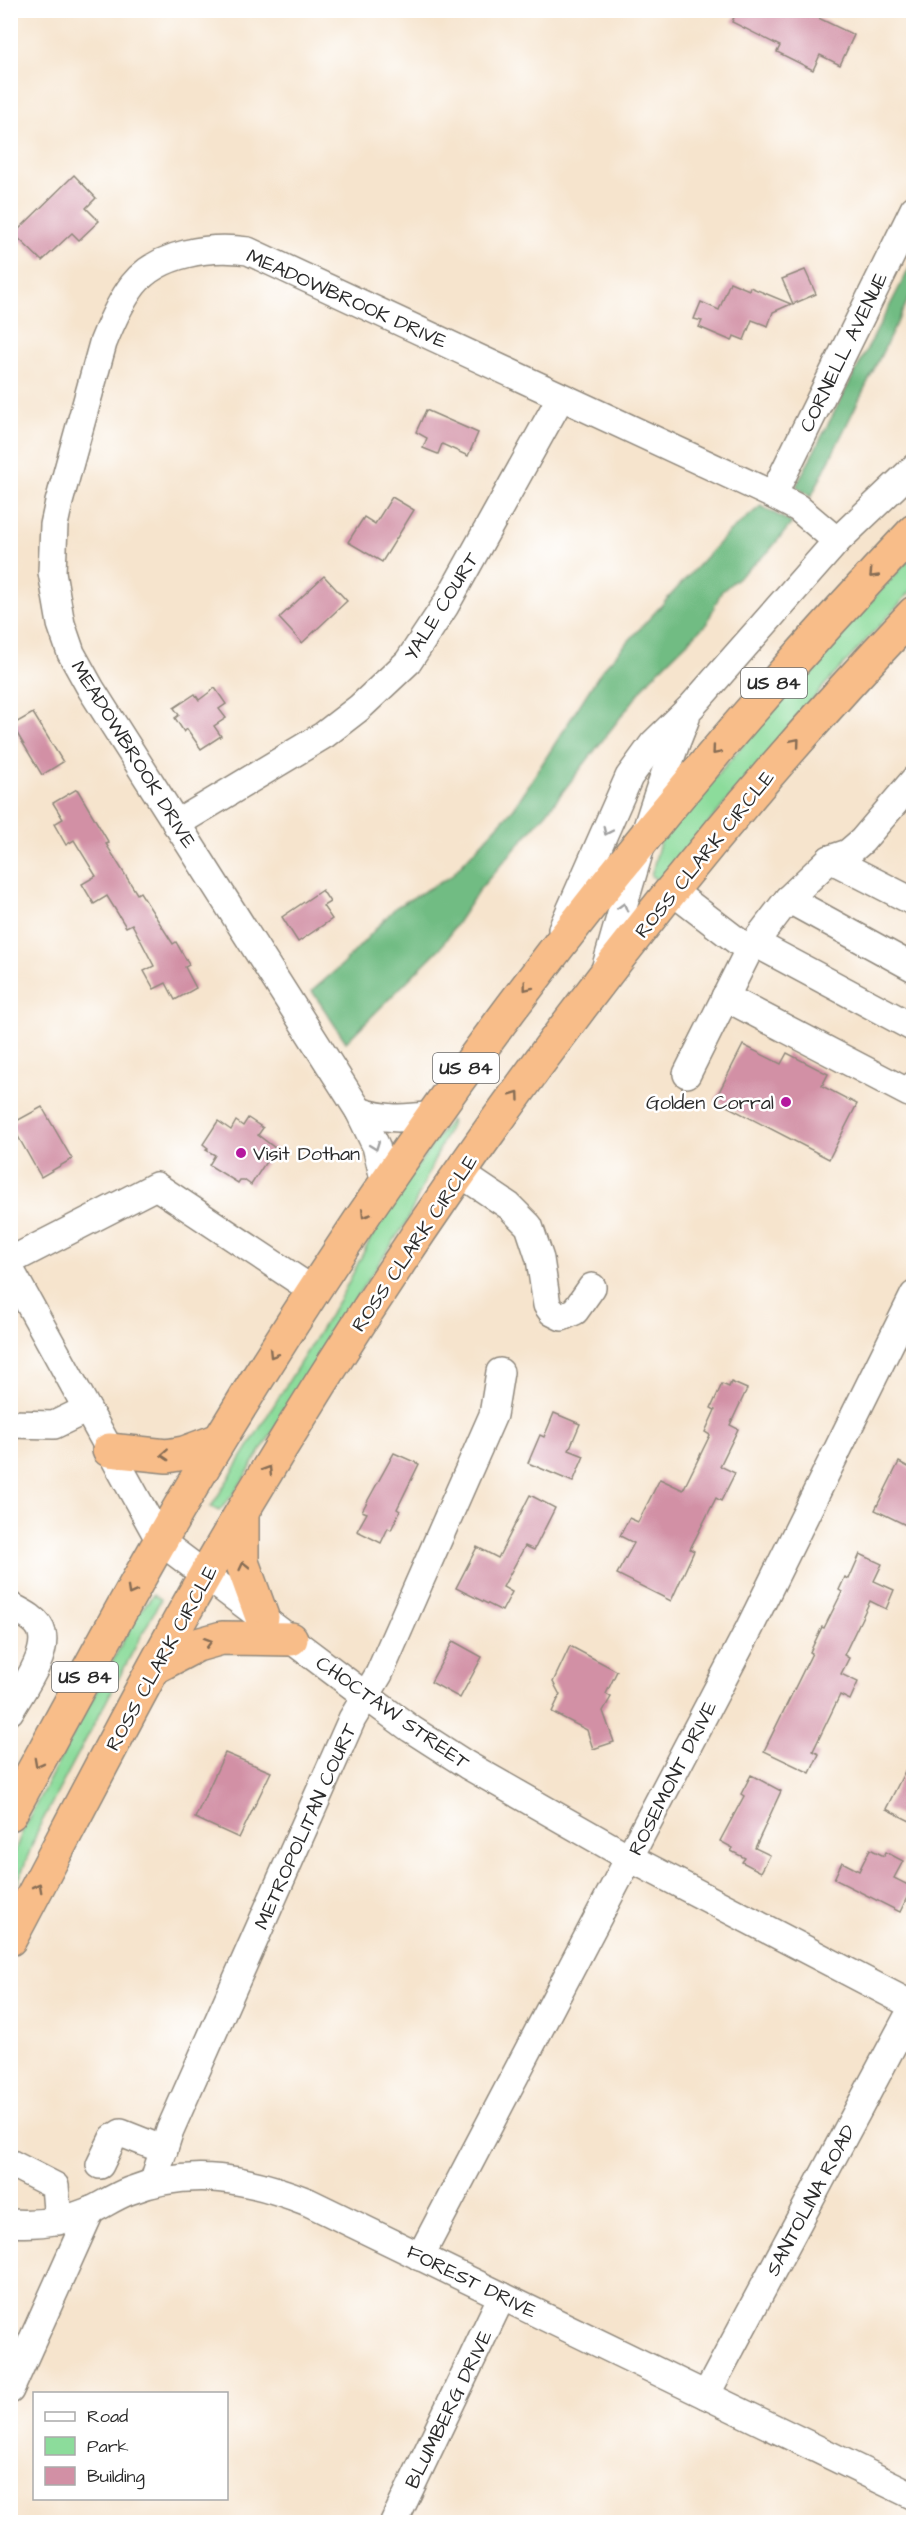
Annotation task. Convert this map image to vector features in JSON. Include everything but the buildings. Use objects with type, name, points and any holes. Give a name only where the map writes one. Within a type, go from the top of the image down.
[{"type":"highway","name":"US 84","points":[[10,1814],[160,1541],[219,1440],[314,1291],[431,1116],[549,958],[641,842],[807,645],[914,531]]},
{"type":"highway","name":"ROSS CLARK CIRCLE","points":[[10,1939],[155,1667],[242,1513],[333,1366],[460,1173],[672,891],[799,739],[909,627]]},
{"type":"highway","points":[[109,1450],[167,1456],[184,1453],[219,1440]]},
{"type":"highway","points":[[242,1513],[242,1562],[262,1617]]},
{"type":"highway","points":[[155,1667],[197,1645],[222,1638],[291,1639]]},
{"type":"street","name":"CORNELL AVENUE","points":[[773,495],[914,209]]},
{"type":"street","name":"MEADOWBROOK DRIVE","points":[[385,1183],[376,1146],[359,1111],[91,689],[71,653],[55,598],[52,572],[54,525],[59,502],[103,343],[113,319],[135,283],[171,259],[200,251],[225,248],[248,251],[773,495],[798,508],[837,541]]},
{"type":"street","name":"YALE COURT","points":[[176,824],[324,735],[359,708],[408,662],[445,606],[561,397]]},
{"type":"street","points":[[549,958],[629,777],[653,744],[692,706],[837,541],[914,468]]},
{"type":"street","points":[[601,983],[641,842],[664,773],[692,706]]},
{"type":"street","points":[[687,1074],[752,946],[788,899],[830,859],[848,853],[862,841],[914,780]]},
{"type":"street","points":[[830,859],[914,902]]},
{"type":"street","points":[[672,891],[752,946],[914,1028]]},
{"type":"street","points":[[788,899],[914,968]]},
{"type":"street","points":[[725,997],[909,1093],[914,1086]]},
{"type":"street","points":[[359,1111],[382,1118],[403,1119],[431,1116]]},
{"type":"street","points":[[460,1173],[509,1206],[529,1227],[540,1259],[547,1305],[552,1312],[562,1317],[571,1314],[592,1287]]},
{"type":"street","points":[[10,1261],[156,1186],[314,1291]]},
{"type":"street","name":"CHOCTAW STREET","points":[[10,1269],[160,1541],[411,1729],[467,1765],[630,1858],[913,2005]]},
{"type":"street","name":"ROSEMONT DRIVE","points":[[420,2257],[749,1629],[914,1295]]},
{"type":"street","name":"METROPOLITAN COURT","points":[[153,2183],[170,2130],[352,1719],[379,1674],[493,1414],[500,1372]]},
{"type":"street","points":[[10,1424],[54,1425],[87,1409]]},
{"type":"street","points":[[10,1606],[30,1617],[42,1632],[42,1653],[10,1711]]},
{"type":"street","name":"SANTOLINA ROAD","points":[[706,2395],[913,2005]]},
{"type":"street","points":[[100,2166],[113,2138],[121,2133],[164,2150]]},
{"type":"street","points":[[10,2163],[55,2186],[58,2221]]},
{"type":"street","name":"FOREST DRIVE","points":[[10,2223],[58,2221],[91,2210],[153,2183],[180,2178],[242,2181],[274,2188],[308,2202],[914,2496]]},
{"type":"street","points":[[10,2390],[91,2210]]},
{"type":"street","name":"BLUMBERG DRIVE","points":[[394,2523],[502,2296]]},
{"type":"green space","points":[[913,261],[913,290],[811,497],[796,486]]},
{"type":"green space","points":[[761,506],[792,523],[768,552],[721,592],[707,623],[650,679],[547,812],[479,890],[441,947],[346,1042],[312,991],[343,964],[396,907],[450,877],[514,808],[602,670],[727,534]]},
{"type":"green space","points":[[913,555],[913,589],[823,687],[660,881],[651,876],[660,842],[803,675]]},
{"type":"green space","points":[[450,1120],[452,1121],[406,1223],[353,1302],[236,1491],[219,1511],[211,1507],[342,1295],[382,1216]]},
{"type":"green space","points":[[153,1595],[161,1599],[39,1827],[11,1900],[11,1861],[25,1825],[137,1615]]},
{"type":"place","name":"Golden Corral","points":[[786,1102]]},
{"type":"place","name":"Visit Dothan","points":[[241,1153]]}]
